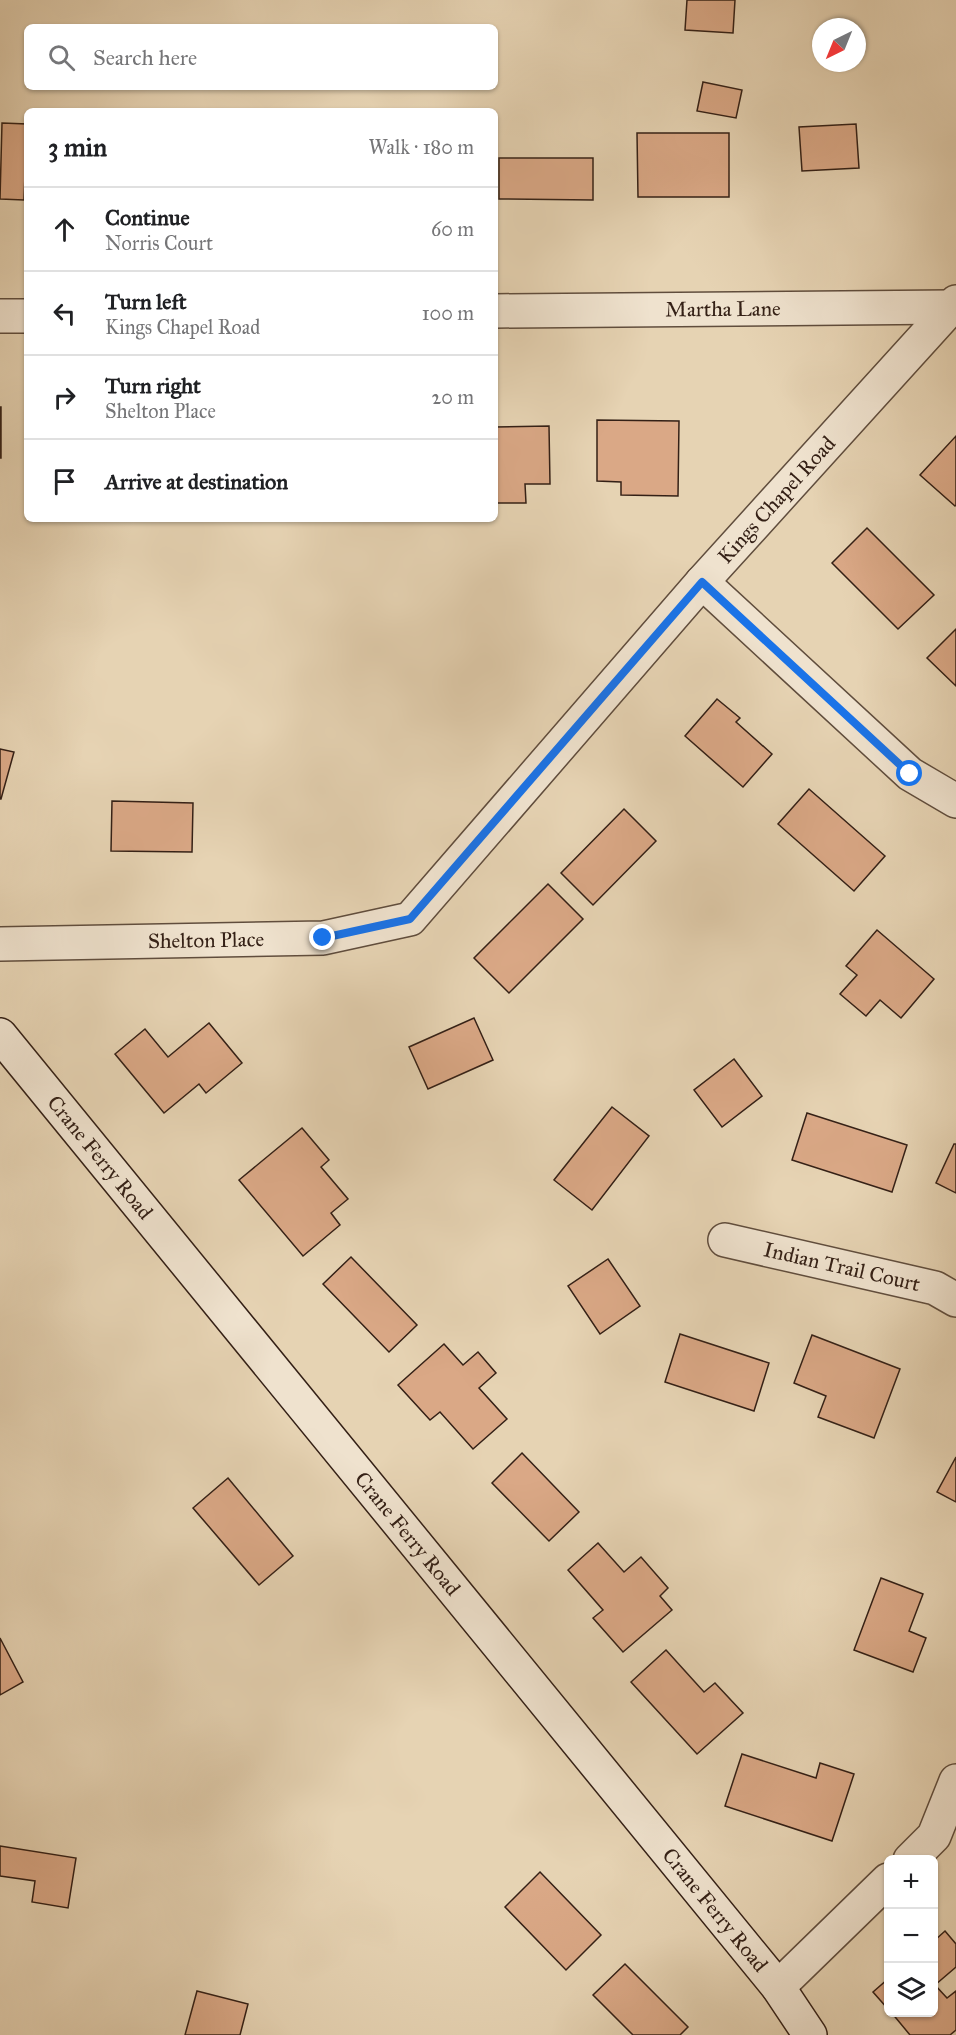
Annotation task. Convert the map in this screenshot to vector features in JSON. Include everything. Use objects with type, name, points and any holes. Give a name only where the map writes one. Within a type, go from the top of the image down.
[{"type":"street","name":"Martha Lane","points":[[498,311],[953,304]]},
{"type":"street","name":"Kings Chapel Road","points":[[410,919],[702,582],[953,304]]},
{"type":"street","points":[[0,316],[24,316]]},
{"type":"street","points":[[702,582],[910,774],[956,801]]},
{"type":"street","name":"Shelton Place","points":[[0,944],[323,938],[410,919]]},
{"type":"street","name":"Crane Ferry Road","points":[[0,1035],[778,1987],[810,2035]]},
{"type":"street","name":"Indian Trail Court","points":[[724,1240],[935,1288],[956,1300]]},
{"type":"street","points":[[915,1855],[934,1836],[956,1781]]},
{"type":"street","points":[[778,1987],[884,1884]]},
{"type":"building","points":[[687,0],[735,0],[733,33],[685,30]]},
{"type":"building","points":[[703,82],[742,90],[736,118],[697,111]]},
{"type":"building","points":[[2,123],[24,124],[24,200],[0,199]]},
{"type":"building","points":[[856,124],[859,168],[802,171],[799,127]]},
{"type":"building","points":[[637,133],[729,133],[729,197],[638,197]]},
{"type":"building","points":[[499,158],[593,158],[593,200],[499,199]]},
{"type":"building","points":[[1,407],[1,458],[0,458]]},
{"type":"building","points":[[597,420],[679,421],[678,496],[621,495],[621,482],[597,481]]},
{"type":"building","points":[[549,426],[550,484],[525,484],[526,503],[498,503],[498,427]]},
{"type":"building","points":[[956,436],[956,505],[955,506],[920,475]]},
{"type":"building","points":[[867,528],[934,595],[898,629],[832,563]]},
{"type":"building","points":[[956,629],[956,686],[927,658]]},
{"type":"building","points":[[717,699],[740,718],[736,722],[772,754],[743,787],[685,736]]},
{"type":"building","points":[[0,749],[14,752],[1,799],[0,799]]},
{"type":"building","points":[[809,789],[885,856],[854,891],[778,824]]},
{"type":"building","points":[[112,801],[193,803],[192,852],[111,851]]},
{"type":"building","points":[[624,809],[656,841],[593,905],[561,873]]},
{"type":"building","points":[[548,884],[583,919],[509,993],[474,958]]},
{"type":"building","points":[[877,930],[934,979],[901,1018],[880,1000],[866,1016],[840,994],[857,975],[846,966]]},
{"type":"building","points":[[474,1018],[493,1060],[428,1089],[409,1047]]},
{"type":"building","points":[[209,1023],[242,1063],[206,1093],[199,1084],[164,1113],[115,1054],[145,1029],[168,1057]]},
{"type":"building","points":[[734,1059],[762,1096],[722,1127],[694,1090]]},
{"type":"building","points":[[612,1107],[649,1136],[592,1210],[554,1180]]},
{"type":"building","points":[[807,1113],[907,1145],[892,1192],[792,1160]]},
{"type":"building","points":[[302,1128],[329,1160],[321,1167],[348,1199],[331,1213],[340,1225],[303,1256],[239,1180]]},
{"type":"building","points":[[956,1144],[956,1193],[936,1183]]},
{"type":"building","points":[[351,1257],[417,1325],[389,1352],[323,1284]]},
{"type":"building","points":[[608,1259],[640,1306],[600,1334],[568,1286]]},
{"type":"building","points":[[680,1334],[769,1363],[754,1411],[665,1382]]},
{"type":"building","points":[[812,1335],[900,1369],[874,1438],[818,1417],[826,1396],[794,1383]]},
{"type":"building","points":[[444,1344],[463,1365],[478,1352],[496,1373],[479,1388],[507,1419],[473,1449],[440,1412],[430,1420],[398,1385]]},
{"type":"building","points":[[522,1453],[579,1512],[549,1541],[492,1483]]},
{"type":"building","points":[[956,1457],[956,1502],[937,1492]]},
{"type":"building","points":[[228,1478],[293,1556],[259,1585],[193,1508]]},
{"type":"building","points":[[598,1543],[624,1572],[641,1557],[668,1588],[660,1596],[672,1610],[623,1652],[593,1618],[603,1610],[568,1570]]},
{"type":"building","points":[[881,1578],[923,1594],[909,1631],[926,1638],[913,1672],[854,1650]]},
{"type":"building","points":[[0,1638],[23,1682],[0,1695]]},
{"type":"building","points":[[666,1650],[704,1692],[715,1683],[743,1713],[697,1754],[631,1682]]},
{"type":"building","points":[[742,1754],[816,1778],[820,1763],[854,1774],[832,1841],[725,1806]]},
{"type":"building","points":[[0,1846],[76,1858],[68,1908],[32,1902],[35,1881],[0,1876]]},
{"type":"building","points":[[540,1872],[601,1935],[566,1970],[505,1907]]},
{"type":"building","points":[[945,1931],[956,1944],[956,1967],[938,1982],[938,1963],[938,1937]]},
{"type":"building","points":[[625,1964],[688,2027],[680,2035],[633,2035],[593,1995]]},
{"type":"building","points":[[884,1982],[884,2004],[873,1992]]},
{"type":"building","points":[[938,1988],[947,1998],[956,1991],[956,2030],[950,2035],[910,2035],[895,2017],[938,2017]]},
{"type":"building","points":[[197,1991],[248,2004],[240,2035],[185,2035]]},
{"type":"route","points":[[323,938],[410,919],[702,582],[910,774]]}]
